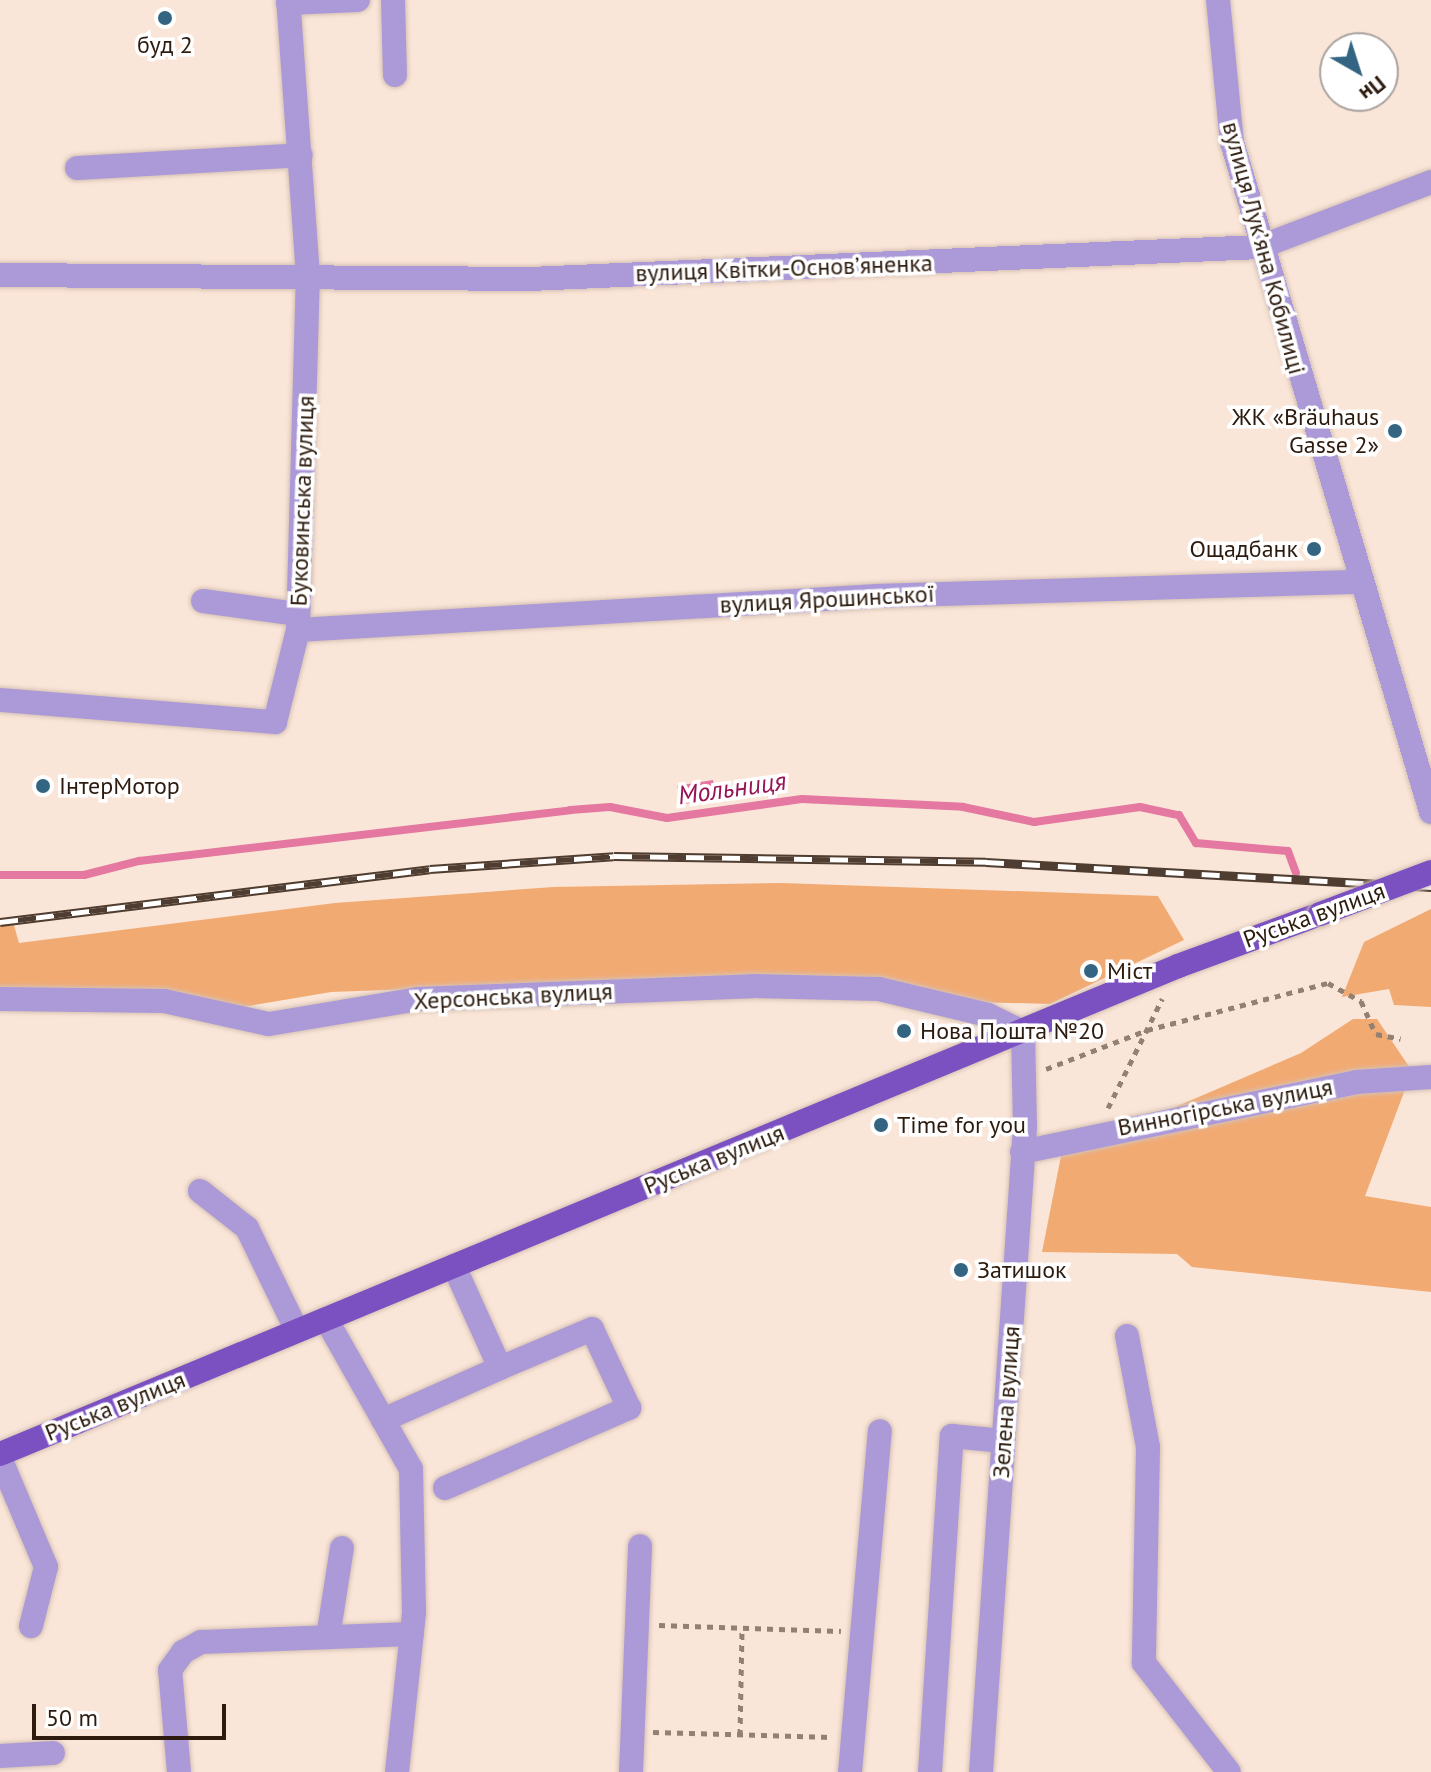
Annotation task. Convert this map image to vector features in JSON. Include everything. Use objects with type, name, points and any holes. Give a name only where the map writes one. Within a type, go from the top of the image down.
[{"type":"main road","name":"Руська вулиця","points":[[0,1456],[1178,966],[1431,872]]},
{"type":"street","points":[[288,1],[358,0]]},
{"type":"street","points":[[393,0],[395,75]]},
{"type":"street","name":"вулиця Лукʼяна Кобилиці","points":[[1218,0],[1232,142],[1357,582],[1431,812]]},
{"type":"street","name":"Буковинська вулиця","points":[[0,700],[275,722],[298,622],[308,276],[288,1]]},
{"type":"street","points":[[77,168],[301,155]]},
{"type":"street","name":"вулиця Квітки-Основʼяненка","points":[[0,275],[530,279],[1260,247],[1431,182]]},
{"type":"street","name":"вулиця Ярошинської","points":[[203,601],[298,622],[877,596],[1357,582]]},
{"type":"street","name":"Херсонська вулиця","points":[[0,999],[164,1001],[269,1024],[418,999],[864,989],[988,1015],[1023,1032]]},
{"type":"street","name":"Зелена вулиця","points":[[981,1772],[1027,1076],[1023,1032]]},
{"type":"street","name":"Винногірська вулиця","points":[[1022,1152],[1356,1082],[1431,1077]]},
{"type":"street","points":[[200,1191],[247,1228],[297,1331]]},
{"type":"street","points":[[454,1266],[500,1368]]},
{"type":"street","points":[[326,1319],[411,1469],[412,1634],[397,1772]]},
{"type":"street","points":[[383,1420],[592,1329],[629,1408],[445,1488]]},
{"type":"street","points":[[1127,1336],[1148,1447],[1144,1663],[1229,1772]]},
{"type":"street","points":[[850,1772],[880,1431]]},
{"type":"street","points":[[930,1772],[952,1436],[1003,1441]]},
{"type":"street","points":[[0,1456],[46,1567],[31,1626]]},
{"type":"street","points":[[631,1772],[640,1546]]},
{"type":"street","points":[[328,1637],[342,1548]]},
{"type":"street","points":[[179,1772],[170,1670],[183,1652],[201,1642],[412,1634]]},
{"type":"street","points":[[0,1756],[53,1753]]},
{"type":"path","points":[[1118,1094],[1178,966]]},
{"type":"path","points":[[1027,1076],[1147,1030],[1328,983],[1361,1001],[1376,1034],[1401,1039]]},
{"type":"path","points":[[637,1624],[862,1632]]},
{"type":"path","points":[[740,1735],[742,1627]]},
{"type":"path","points":[[633,1732],[852,1738]]},
{"type":"shaded area","points":[[713,780],[716,799],[680,804],[677,786]]},
{"type":"shaded area","points":[[782,883],[1158,896],[1184,940],[1050,1004],[446,988],[331,992],[242,1007],[31,987],[32,995],[0,1000],[0,924],[13,922],[19,943],[335,903],[553,887]]},
{"type":"shaded area","points":[[1431,909],[1431,1007],[1394,1005],[1389,989],[1342,997],[1364,942]]},
{"type":"shaded area","points":[[1353,1019],[1377,1019],[1412,1071],[1365,1196],[1431,1207],[1431,1292],[1192,1267],[1177,1254],[1042,1252],[1061,1156],[1301,1053]]},
{"type":"waterway","name":"Мольниця","points":[[0,875],[84,875],[139,861],[570,810],[610,807],[667,818],[802,799],[963,807],[1034,822],[1140,807],[1179,815],[1196,843],[1288,851],[1296,873]]},
{"type":"railway","points":[[0,922],[430,869],[614,856],[986,862],[1431,887]]},
{"type":"place","name":"буд 2","points":[[165,18]]},
{"type":"place","name":"ЖК «Bräuhaus Gasse 2»","points":[[1395,431]]},
{"type":"place","name":"Ощадбанк","points":[[1314,549]]},
{"type":"place","name":"ІнтерМотор","points":[[43,786]]},
{"type":"place","name":"Міст","points":[[1091,971]]},
{"type":"place","name":"Нова Пошта №20","points":[[904,1031]]},
{"type":"place","name":"Time for you","points":[[881,1125]]},
{"type":"place","name":"Затишок","points":[[961,1270]]}]
